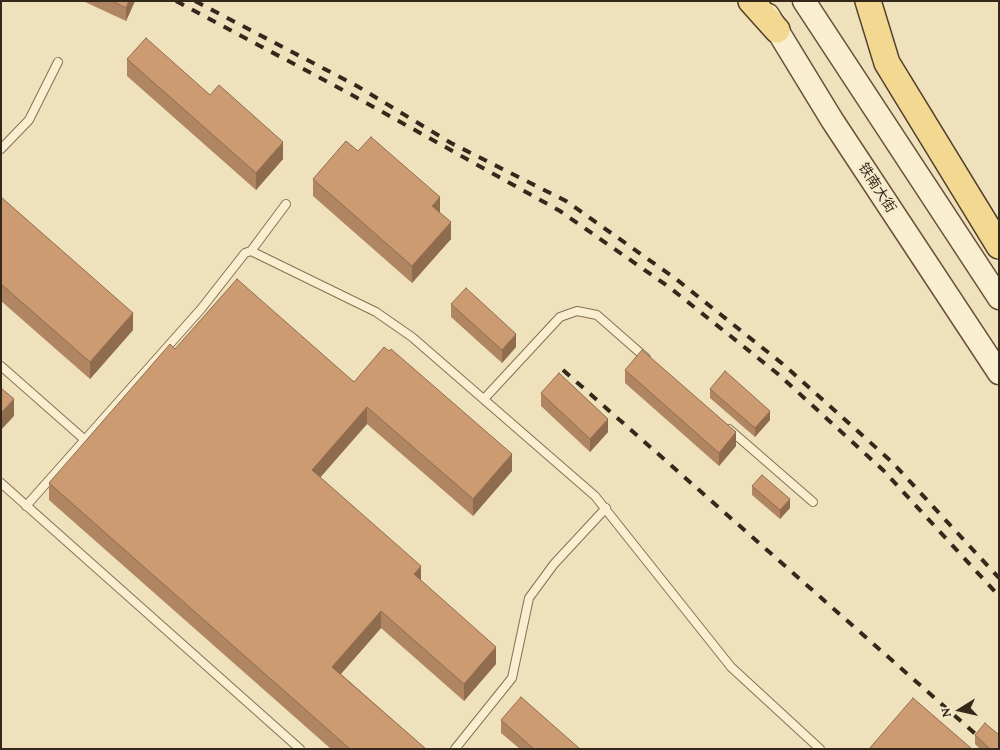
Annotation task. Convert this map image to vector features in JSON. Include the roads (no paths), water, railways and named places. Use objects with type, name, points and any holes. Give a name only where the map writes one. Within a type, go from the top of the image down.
[{"type":"main road","points":[[751,1],[777,30]]},
{"type":"main road","name":"铁南大街","points":[[760,1],[832,120],[999,373]]},
{"type":"main road","points":[[804,1],[999,298]]},
{"type":"main road","points":[[868,1],[887,63],[999,246]]},
{"type":"lane","points":[[1,149],[29,120],[58,62]]},
{"type":"lane","points":[[26,506],[201,309],[245,253],[251,251],[286,204]]},
{"type":"lane","points":[[251,251],[376,312],[412,337],[595,496],[731,667],[820,749]]},
{"type":"lane","points":[[484,399],[560,318],[577,311],[597,315],[657,367]]},
{"type":"lane","points":[[1,366],[84,440]]},
{"type":"lane","points":[[724,425],[813,502]]},
{"type":"lane","points":[[1,483],[300,749]]},
{"type":"lane","points":[[455,749],[512,678],[529,598],[554,564],[606,508]]},
{"type":"railway","points":[[176,1],[352,95],[560,211],[669,287],[778,374],[883,470],[999,596]]},
{"type":"railway","points":[[195,1],[357,86],[451,143],[566,201],[676,279],[784,365],[892,462],[999,578]]},
{"type":"railway","points":[[563,370],[980,738]]}]
